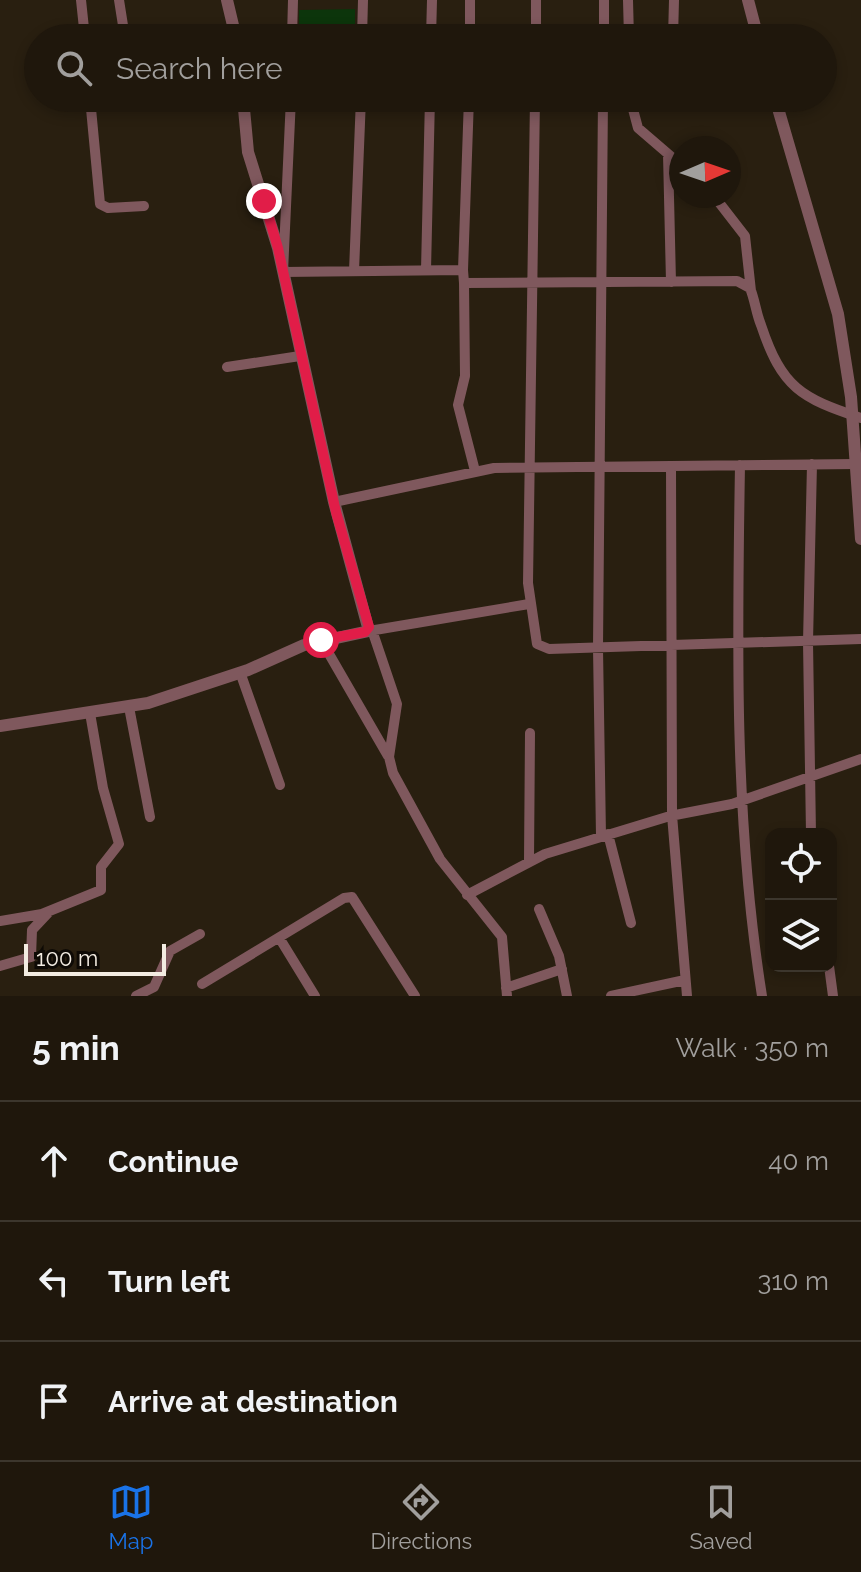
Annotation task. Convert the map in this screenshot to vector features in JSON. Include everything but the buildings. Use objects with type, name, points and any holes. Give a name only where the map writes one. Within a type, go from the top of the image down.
[{"type":"street","points":[[81,0],[84,24]]},
{"type":"street","points":[[119,0],[123,24]]},
{"type":"street","points":[[227,0],[233,24]]},
{"type":"street","points":[[292,24],[293,0]]},
{"type":"street","points":[[362,24],[363,0]]},
{"type":"street","points":[[431,24],[432,0]]},
{"type":"street","points":[[470,0],[470,24]]},
{"type":"street","points":[[536,0],[536,24]]},
{"type":"street","points":[[604,0],[604,24]]},
{"type":"street","points":[[628,0],[629,24]]},
{"type":"street","points":[[673,24],[674,0]]},
{"type":"street","points":[[748,0],[754,24]]},
{"type":"street","points":[[91,112],[100,204],[108,208],[144,206]]},
{"type":"street","points":[[244,112],[248,152],[283,272],[334,502],[370,630],[397,704],[389,757]]},
{"type":"street","points":[[283,272],[290,112]]},
{"type":"street","points":[[354,271],[360,112]]},
{"type":"street","points":[[426,270],[430,112]]},
{"type":"street","points":[[469,112],[463,270],[465,376],[458,405],[475,471]]},
{"type":"street","points":[[535,112],[529,604],[534,635],[540,647],[598,648],[861,639]]},
{"type":"street","points":[[603,112],[598,648],[605,835],[631,923]]},
{"type":"street","points":[[634,112],[638,128],[668,154],[671,282]]},
{"type":"street","points":[[779,112],[838,314],[857,417],[856,464],[861,539]]},
{"type":"street","points":[[723,208],[745,236],[751,291],[775,361],[810,401],[857,417]]},
{"type":"street","points":[[283,272],[463,270]]},
{"type":"street","points":[[464,283],[737,281],[751,291]]},
{"type":"street","points":[[227,367],[300,356]]},
{"type":"street","points":[[811,828],[808,642],[812,464]]},
{"type":"street","points":[[334,502],[475,471],[529,466],[856,464]]},
{"type":"street","points":[[740,465],[737,644],[740,800],[762,996]]},
{"type":"street","points":[[671,466],[672,815],[687,996]]},
{"type":"street","points":[[0,726],[129,707],[240,672],[321,640],[529,604]]},
{"type":"street","points":[[321,640],[389,757],[393,773],[440,859],[502,937],[506,992],[562,969]]},
{"type":"street","points":[[240,672],[280,785]]},
{"type":"street","points":[[129,707],[150,817]]},
{"type":"street","points":[[0,921],[49,912],[99,892],[101,867],[119,844],[103,788],[90,713]]},
{"type":"street","points":[[529,861],[530,733]]},
{"type":"street","points":[[467,895],[529,861],[672,815],[740,800],[808,774],[861,759]]},
{"type":"street","points":[[202,984],[344,898],[352,897],[415,996]]},
{"type":"street","points":[[539,909],[562,969],[567,996]]},
{"type":"street","points":[[0,966],[31,957],[32,930],[49,912]]},
{"type":"street","points":[[136,996],[157,983],[170,951],[200,934]]},
{"type":"street","points":[[280,939],[315,996]]},
{"type":"street","points":[[830,972],[833,996]]},
{"type":"street","points":[[611,996],[685,980]]},
{"type":"green space","points":[[355,9],[355,24],[299,24],[299,10]]},
{"type":"route","points":[[264,201],[278,248],[336,512],[369,627],[369,631],[321,640]]}]
